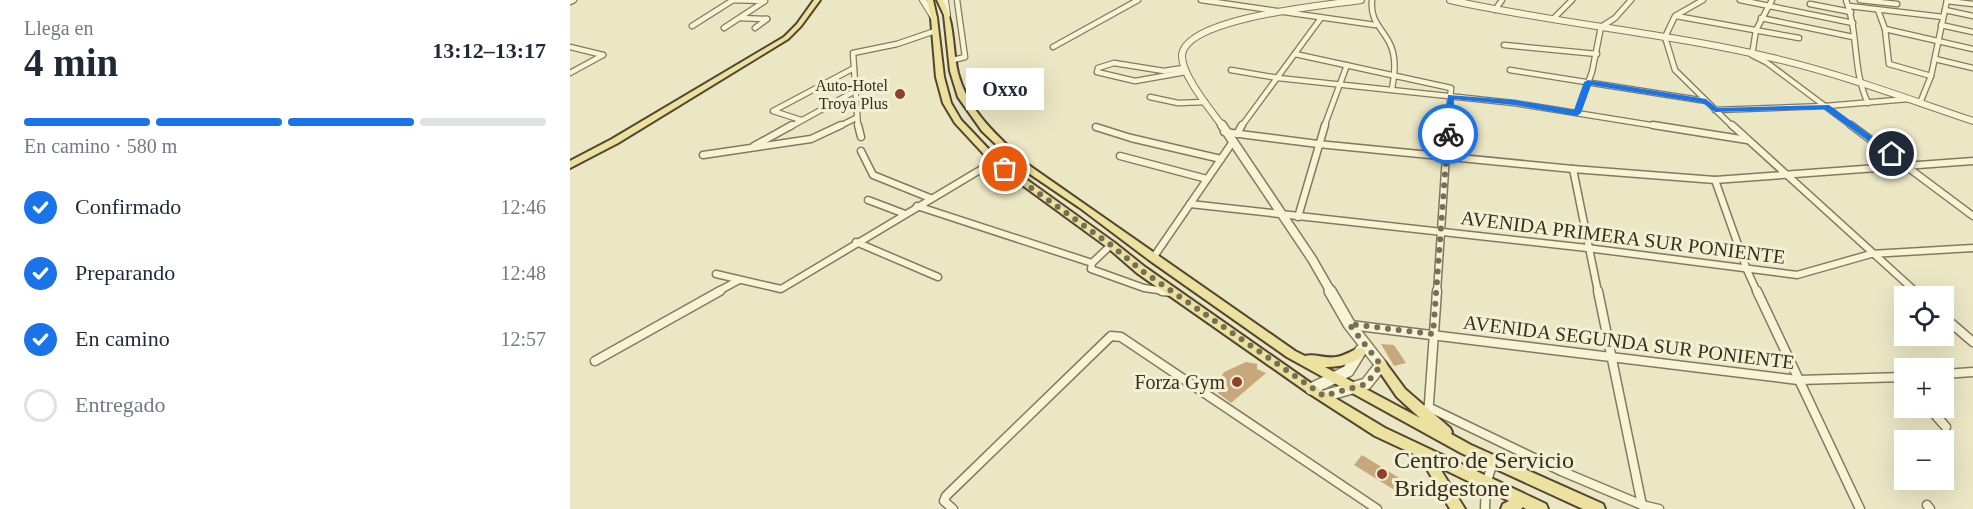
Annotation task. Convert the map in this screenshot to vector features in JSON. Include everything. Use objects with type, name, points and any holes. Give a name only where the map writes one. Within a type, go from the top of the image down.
[{"type":"main road","points":[[570,165],[615,141],[786,38],[799,25],[817,0]]},
{"type":"main road","points":[[930,0],[940,77],[947,103],[958,121],[995,161],[1111,245],[1141,270],[1311,389],[1380,432],[1486,484],[1515,505],[1541,509]]},
{"type":"main road","points":[[940,0],[947,15],[957,53],[962,97],[986,129],[1024,166],[1292,354],[1466,449],[1598,509]]},
{"type":"main road","points":[[1292,354],[1319,362],[1336,363],[1344,362],[1362,347]]},
{"type":"main road","points":[[1381,365],[1401,393],[1428,413],[1466,449]]},
{"type":"main road","points":[[1425,454],[1458,509]]},
{"type":"street","points":[[570,2],[574,0]]},
{"type":"street","points":[[692,26],[733,0],[765,1],[724,28]]},
{"type":"street","points":[[922,0],[934,18]]},
{"type":"street","points":[[945,0],[947,15]]},
{"type":"street","points":[[957,0],[957,53]]},
{"type":"street","points":[[1053,46],[1138,0]]},
{"type":"street","points":[[1201,0],[1375,25]]},
{"type":"street","points":[[1324,396],[1366,384],[1381,365],[1362,347],[1312,259],[1184,70],[1181,56],[1183,50],[1199,34],[1230,22],[1361,0]]},
{"type":"street","points":[[1372,0],[1371,16],[1392,48],[1395,75],[1392,89]]},
{"type":"street","points":[[1450,0],[1495,10],[1665,37],[1752,55],[1859,82],[1972,121]]},
{"type":"street","points":[[1495,10],[1502,0]]},
{"type":"street","points":[[1554,18],[1572,0]]},
{"type":"street","points":[[1577,113],[1597,54],[1601,27],[1631,0]]},
{"type":"street","points":[[1665,37],[1679,12],[1692,9],[1703,0]]},
{"type":"street","points":[[1740,0],[1853,23]]},
{"type":"street","points":[[1752,55],[1756,30],[1772,0]]},
{"type":"street","points":[[1860,0],[1898,4]]},
{"type":"street","points":[[1920,103],[1931,76],[1947,0],[1973,4]]},
{"type":"street","points":[[1810,4],[1849,6],[1943,17]]},
{"type":"street","points":[[1849,6],[1860,89],[1868,103]]},
{"type":"street","points":[[1878,10],[1884,29],[1889,64],[1931,76]]},
{"type":"street","points":[[1945,10],[1973,16]]},
{"type":"street","points":[[1676,16],[1799,38]]},
{"type":"street","points":[[740,18],[767,20],[755,28]]},
{"type":"street","points":[[1237,134],[1246,117],[1278,78],[1321,18]]},
{"type":"street","points":[[1761,18],[1853,37]]},
{"type":"street","points":[[1941,25],[1973,32]]},
{"type":"street","points":[[1884,29],[1973,49]]},
{"type":"street","points":[[861,137],[856,118],[854,52],[897,44],[935,31]]},
{"type":"street","points":[[1665,37],[1668,40],[1669,60],[1675,70],[1747,140],[1908,286]]},
{"type":"street","points":[[1504,45],[1597,54]]},
{"type":"street","points":[[570,74],[603,55],[572,49]]},
{"type":"street","points":[[1295,54],[1451,88],[1428,413],[1642,505],[1659,509]]},
{"type":"street","points":[[1752,55],[1766,62],[1973,216]]},
{"type":"street","points":[[1935,59],[1973,68]]},
{"type":"street","points":[[1106,62],[1162,71],[1184,70],[1135,81],[1097,72],[1098,68],[1106,62]]},
{"type":"street","points":[[1298,217],[1318,144],[1347,65]]},
{"type":"street","points":[[801,120],[773,111],[854,68]]},
{"type":"street","points":[[1231,70],[1278,78],[1514,103],[1747,140]]},
{"type":"street","points":[[1510,70],[1706,101]]},
{"type":"street","points":[[749,148],[855,91]]},
{"type":"street","points":[[1150,96],[1178,103],[1205,102]]},
{"type":"street","points":[[1715,110],[1826,106],[1908,99]]},
{"type":"street","points":[[703,155],[811,139],[856,118]]},
{"type":"street","points":[[1096,127],[1131,138],[1221,159]]},
{"type":"street","points":[[1224,132],[1318,144],[1573,169],[1715,180],[1973,161]]},
{"type":"street","points":[[1153,258],[1232,143]]},
{"type":"street","points":[[861,151],[873,175],[930,198]]},
{"type":"street","points":[[1120,156],[1207,179]]},
{"type":"street","points":[[716,274],[774,290],[781,289],[995,161]]},
{"type":"street","points":[[1573,169],[1587,248],[1614,359],[1642,505]]},
{"type":"street","points":[[1715,180],[1746,270],[1860,509]]},
{"type":"street","points":[[868,200],[905,214]]},
{"type":"street","name":"AVENIDA PRIMERA SUR PONIENTE","points":[[1190,204],[1587,248],[1797,275],[1871,254],[1973,248]]},
{"type":"street","points":[[917,206],[1092,263]]},
{"type":"street","points":[[856,243],[938,277]]},
{"type":"street","points":[[1111,245],[1092,263],[1091,269],[1126,282],[1163,292],[1175,292]]},
{"type":"street","points":[[595,361],[739,280]]},
{"type":"street","name":"AVENIDA SEGUNDA SUR PONIENTE","points":[[1349,324],[1614,359],[1798,380],[1894,378]]},
{"type":"street","points":[[1954,326],[1973,342]]},
{"type":"street","points":[[953,509],[944,501],[946,496],[1111,336],[1122,337],[1377,509]]},
{"type":"street","points":[[1311,389],[1337,378],[1355,365],[1362,347]]},
{"type":"street","points":[[1954,373],[1973,372]]},
{"type":"street","points":[[1938,418],[1946,427]]},
{"type":"street","points":[[1485,509],[1486,484],[1493,462]]},
{"type":"building","points":[[1381,344],[1394,345],[1406,363],[1394,366]]},
{"type":"building","name":"Forza Gym","points":[[1246,362],[1257,364],[1257,369],[1266,373],[1231,403],[1218,393],[1217,386],[1224,372]]},
{"type":"building","name":"Centro de Servicio Bridgestone","points":[[1362,455],[1409,484],[1401,494],[1354,465]]},
{"type":"way so far","points":[[1005,169],[1111,245],[1141,270],[1324,396],[1366,384],[1377,374],[1381,365],[1349,324],[1433,334],[1448,134]]},
{"type":"place","name":"Auto-Hotel Troya Plus","points":[[900,94]]},
{"type":"place","name":"Oxxo","points":[[1005,169]]},
{"type":"place","name":"Forza Gym","points":[[1237,382]]},
{"type":"place","name":"Centro de Servicio Bridgestone","points":[[1382,474]]},
{"type":"route","points":[[1448,134],[1451,96],[1488,99],[1577,113],[1588,82],[1706,101],[1715,110],[1826,106],[1892,154]]}]
